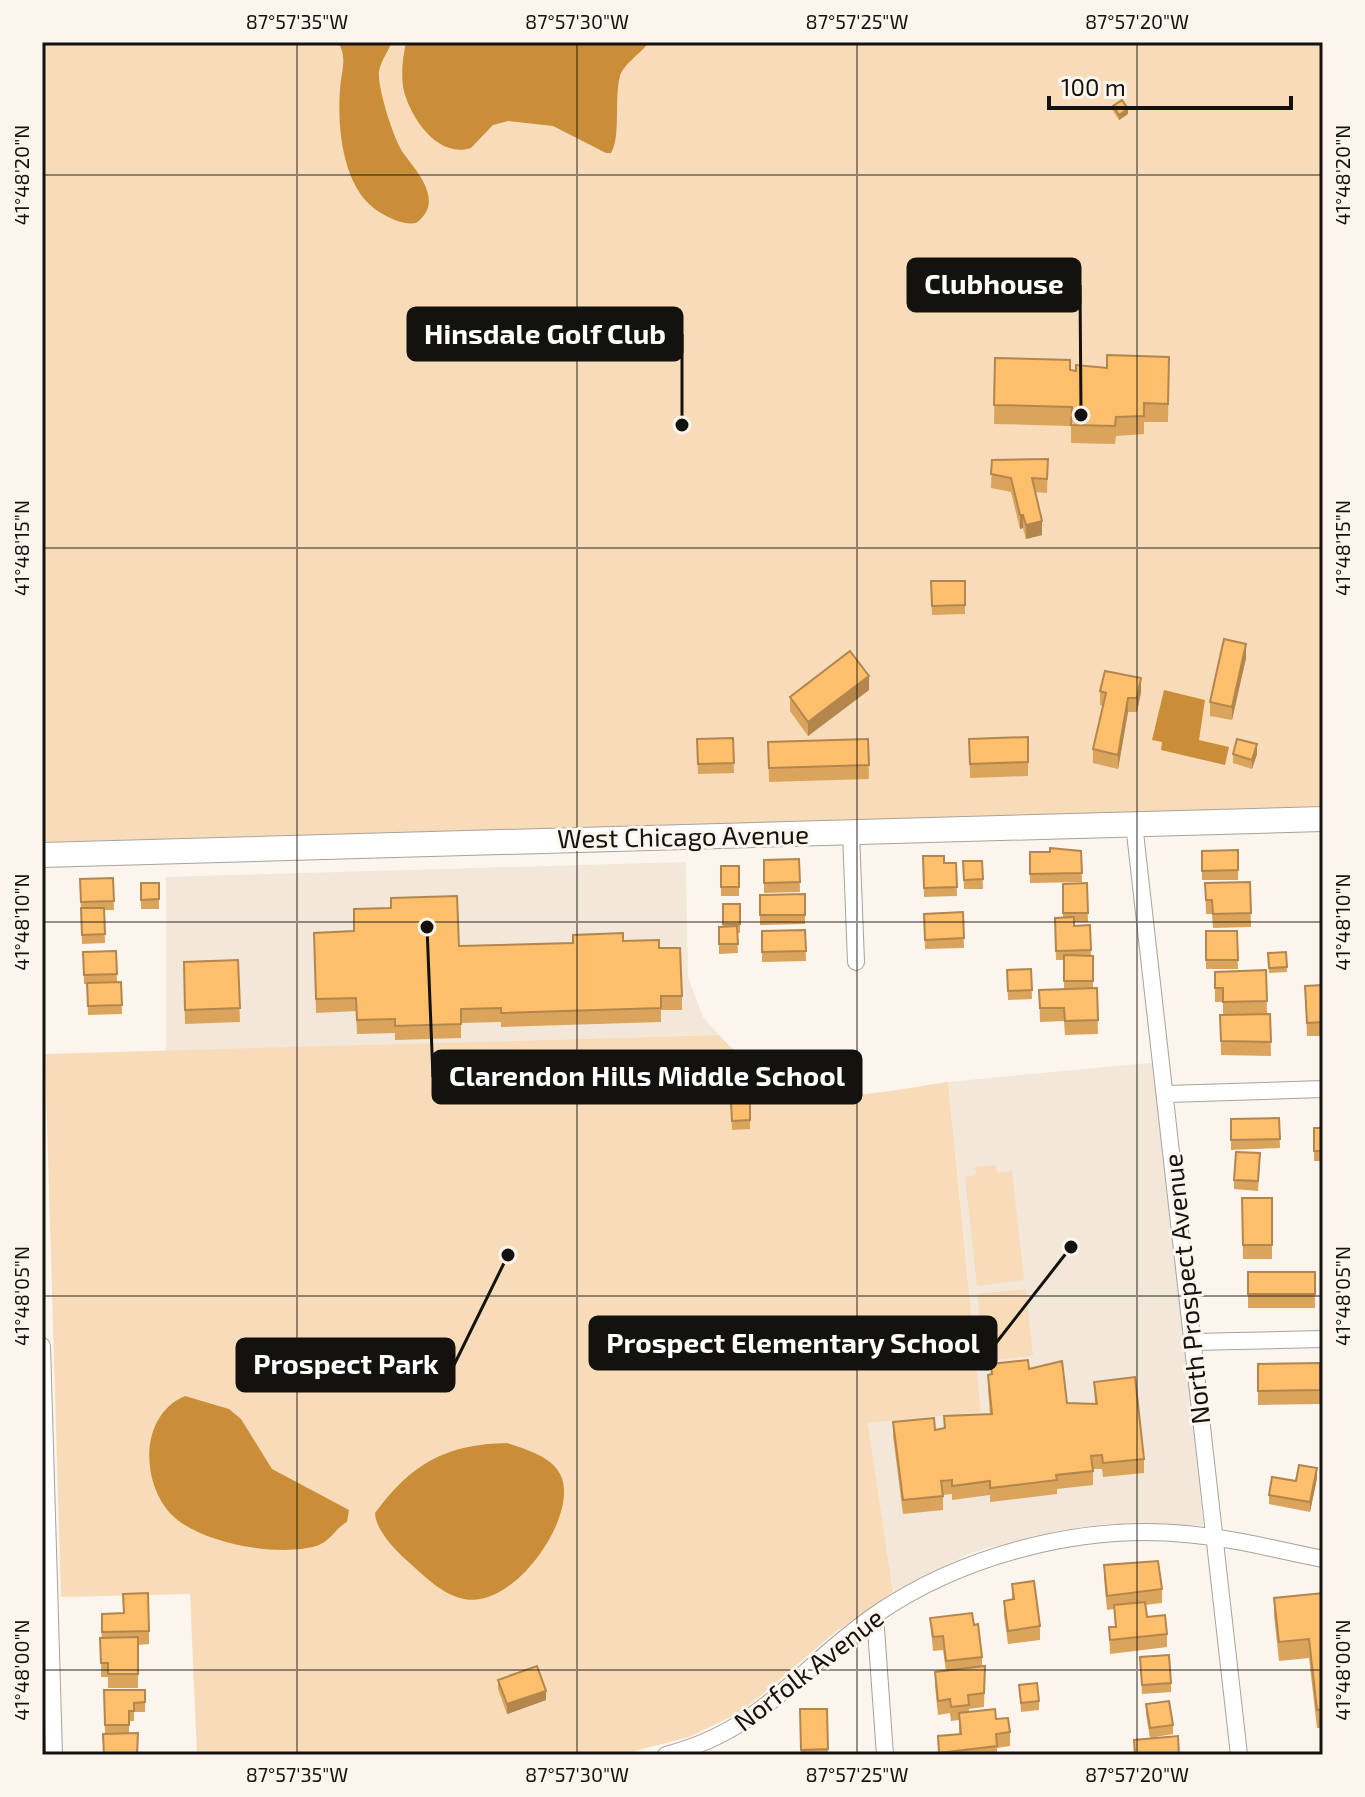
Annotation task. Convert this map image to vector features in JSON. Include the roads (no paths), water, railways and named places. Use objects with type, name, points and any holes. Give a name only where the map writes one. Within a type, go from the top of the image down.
[{"type":"main road","name":"West Chicago Avenue","points":[[42,855],[1323,819]]},
{"type":"street","name":"North Prospect Avenue","points":[[1134,824],[1167,1094],[1239,1755]]},
{"type":"street","points":[[851,833],[856,962]]},
{"type":"street","points":[[1167,1094],[1323,1089]]},
{"type":"street","points":[[1192,1342],[1323,1339]]},
{"type":"street","points":[[42,1346],[54,1755]]},
{"type":"street","name":"Norfolk Avenue","points":[[666,1755],[740,1726],[773,1703],[875,1615],[940,1579],[1005,1553],[1115,1534],[1214,1537],[1323,1559]]},
{"type":"street","points":[[875,1615],[885,1755]]},
{"type":"place","name":"Clubhouse","points":[[1081,415]]},
{"type":"place","name":"Hinsdale Golf Club","points":[[682,425]]},
{"type":"place","name":"Clarendon Hills Middle School","points":[[427,927]]},
{"type":"place","name":"Prospect Elementary School","points":[[1071,1247]]},
{"type":"place","name":"Prospect Park","points":[[508,1255]]}]
